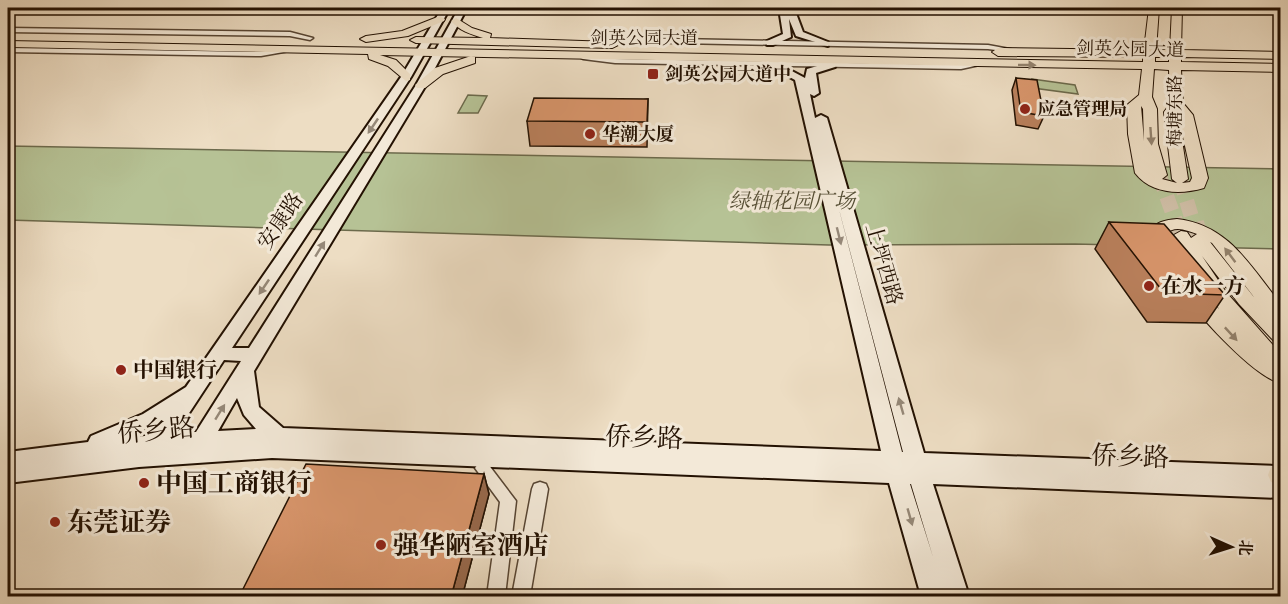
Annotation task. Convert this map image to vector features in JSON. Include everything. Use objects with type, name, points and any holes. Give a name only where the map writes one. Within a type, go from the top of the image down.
[{"type":"main road","name":"梅塘东路","points":[[1153,8],[1145,93],[1150,110],[1151,144],[1160,176]]},
{"type":"main road","name":"梅塘东路","points":[[1177,8],[1186,37],[1176,54],[1175,97],[1171,112],[1180,179]]},
{"type":"main road","points":[[366,39],[404,33],[440,19]]},
{"type":"main road","points":[[456,21],[477,33],[513,42]]},
{"type":"main road","name":"剑英公园大道","points":[[8,35],[280,40],[332,38],[1281,55]]},
{"type":"main road","points":[[1085,52],[1126,44],[1152,35]]},
{"type":"main road","points":[[1186,37],[1251,55]]},
{"type":"main road","points":[[318,51],[332,38]]},
{"type":"main road","points":[[541,56],[546,42]]},
{"type":"main road","name":"剑英公园大道","points":[[8,44],[582,57],[762,57],[1056,66],[1281,68]]},
{"type":"main road","points":[[363,52],[392,63],[406,77]]},
{"type":"main road","points":[[1044,52],[1056,66]]},
{"type":"main road","points":[[421,85],[439,71],[454,64],[495,55]]},
{"type":"main road","points":[[1074,66],[1119,77]]},
{"type":"main road","points":[[1132,83],[1145,93],[1134,105],[1135,134],[1143,173],[1161,184],[1189,188],[1198,185],[1200,178],[1186,115],[1175,97],[1192,81],[1213,74],[1248,69]]},
{"type":"main road","points":[[1171,259],[1156,233],[1161,227],[1167,224],[1188,225],[1206,230],[1218,239],[1281,316]]},
{"type":"main road","points":[[1281,335],[1245,300],[1190,237],[1219,296],[1281,368]]},
{"type":"main road","points":[[1184,278],[1196,297],[1246,350],[1281,375]]},
{"type":"street","name":"安康路","points":[[154,450],[406,77],[446,8]]},
{"type":"street","points":[[199,445],[421,85],[463,8]]},
{"type":"street","points":[[782,8],[793,31],[805,38],[825,44]]},
{"type":"street","points":[[789,8],[793,31]]},
{"type":"street","points":[[8,30],[290,34],[310,38]]},
{"type":"street","points":[[770,43],[793,31]]},
{"type":"street","points":[[595,43],[628,40],[988,46],[1016,51]]},
{"type":"street","points":[[8,50],[261,54],[292,50]]},
{"type":"street","points":[[582,57],[615,61],[831,65],[961,67],[980,64]]},
{"type":"street","points":[[769,63],[805,77],[811,71],[831,65]]},
{"type":"street","name":"上坪西路","points":[[805,77],[896,468],[933,597]]},
{"type":"street","name":"上坪西路","points":[[805,77],[957,597]]},
{"type":"street","points":[[219,354],[251,363]]},
{"type":"street","points":[[251,363],[245,396],[251,413],[279,436]]},
{"type":"street","points":[[81,449],[150,419],[199,385]]},
{"type":"street","name":"侨乡路","points":[[8,474],[154,450],[279,436],[1281,489]]},
{"type":"street","name":"侨乡路","points":[[199,445],[272,450],[896,468]]},
{"type":"street","name":"侨乡路","points":[[8,460],[81,449],[154,450]]},
{"type":"street","points":[[483,468],[508,501],[496,597]]},
{"type":"street","name":"侨乡路","points":[[919,469],[1280,474]]},
{"type":"street","points":[[521,597],[540,489]]},
{"type":"green space","points":[[1032,79],[1075,85],[1078,94],[1033,88]]},
{"type":"green space","points":[[468,95],[487,96],[478,113],[458,113]]},
{"type":"green space","name":"绿轴花园广场","points":[[8,146],[1280,169],[1280,249],[1075,244],[829,245],[8,220]]},
{"type":"building","points":[[1016,78],[1037,80],[1044,116],[1021,112]]},
{"type":"building","points":[[534,98],[648,99],[647,122],[527,121]]},
{"type":"building","points":[[1109,222],[1164,224],[1225,295],[1164,293]]},
{"type":"building","name":"强华陋室酒店","points":[[306,464],[484,474],[451,597],[329,597],[242,591]]},
{"type":"tunnel","points":[[1159,175],[1177,225]]},
{"type":"tunnel","points":[[1180,179],[1194,225]]},
{"type":"tunnel","points":[[1176,223],[1181,236]]},
{"type":"tunnel","points":[[1194,223],[1199,239]]},
{"type":"place","name":"剑英公园大道中","points":[[653,74]]},
{"type":"place","name":"应急管理局","points":[[1025,109]]},
{"type":"place","name":"华潮大厦","points":[[590,134]]},
{"type":"place","name":"在水一方","points":[[1149,286]]},
{"type":"place","name":"中国银行","points":[[121,370]]},
{"type":"place","name":"中国工商银行","points":[[144,483]]},
{"type":"place","name":"东莞证券","points":[[55,522]]},
{"type":"place","name":"强华陋室酒店","points":[[381,545]]}]
